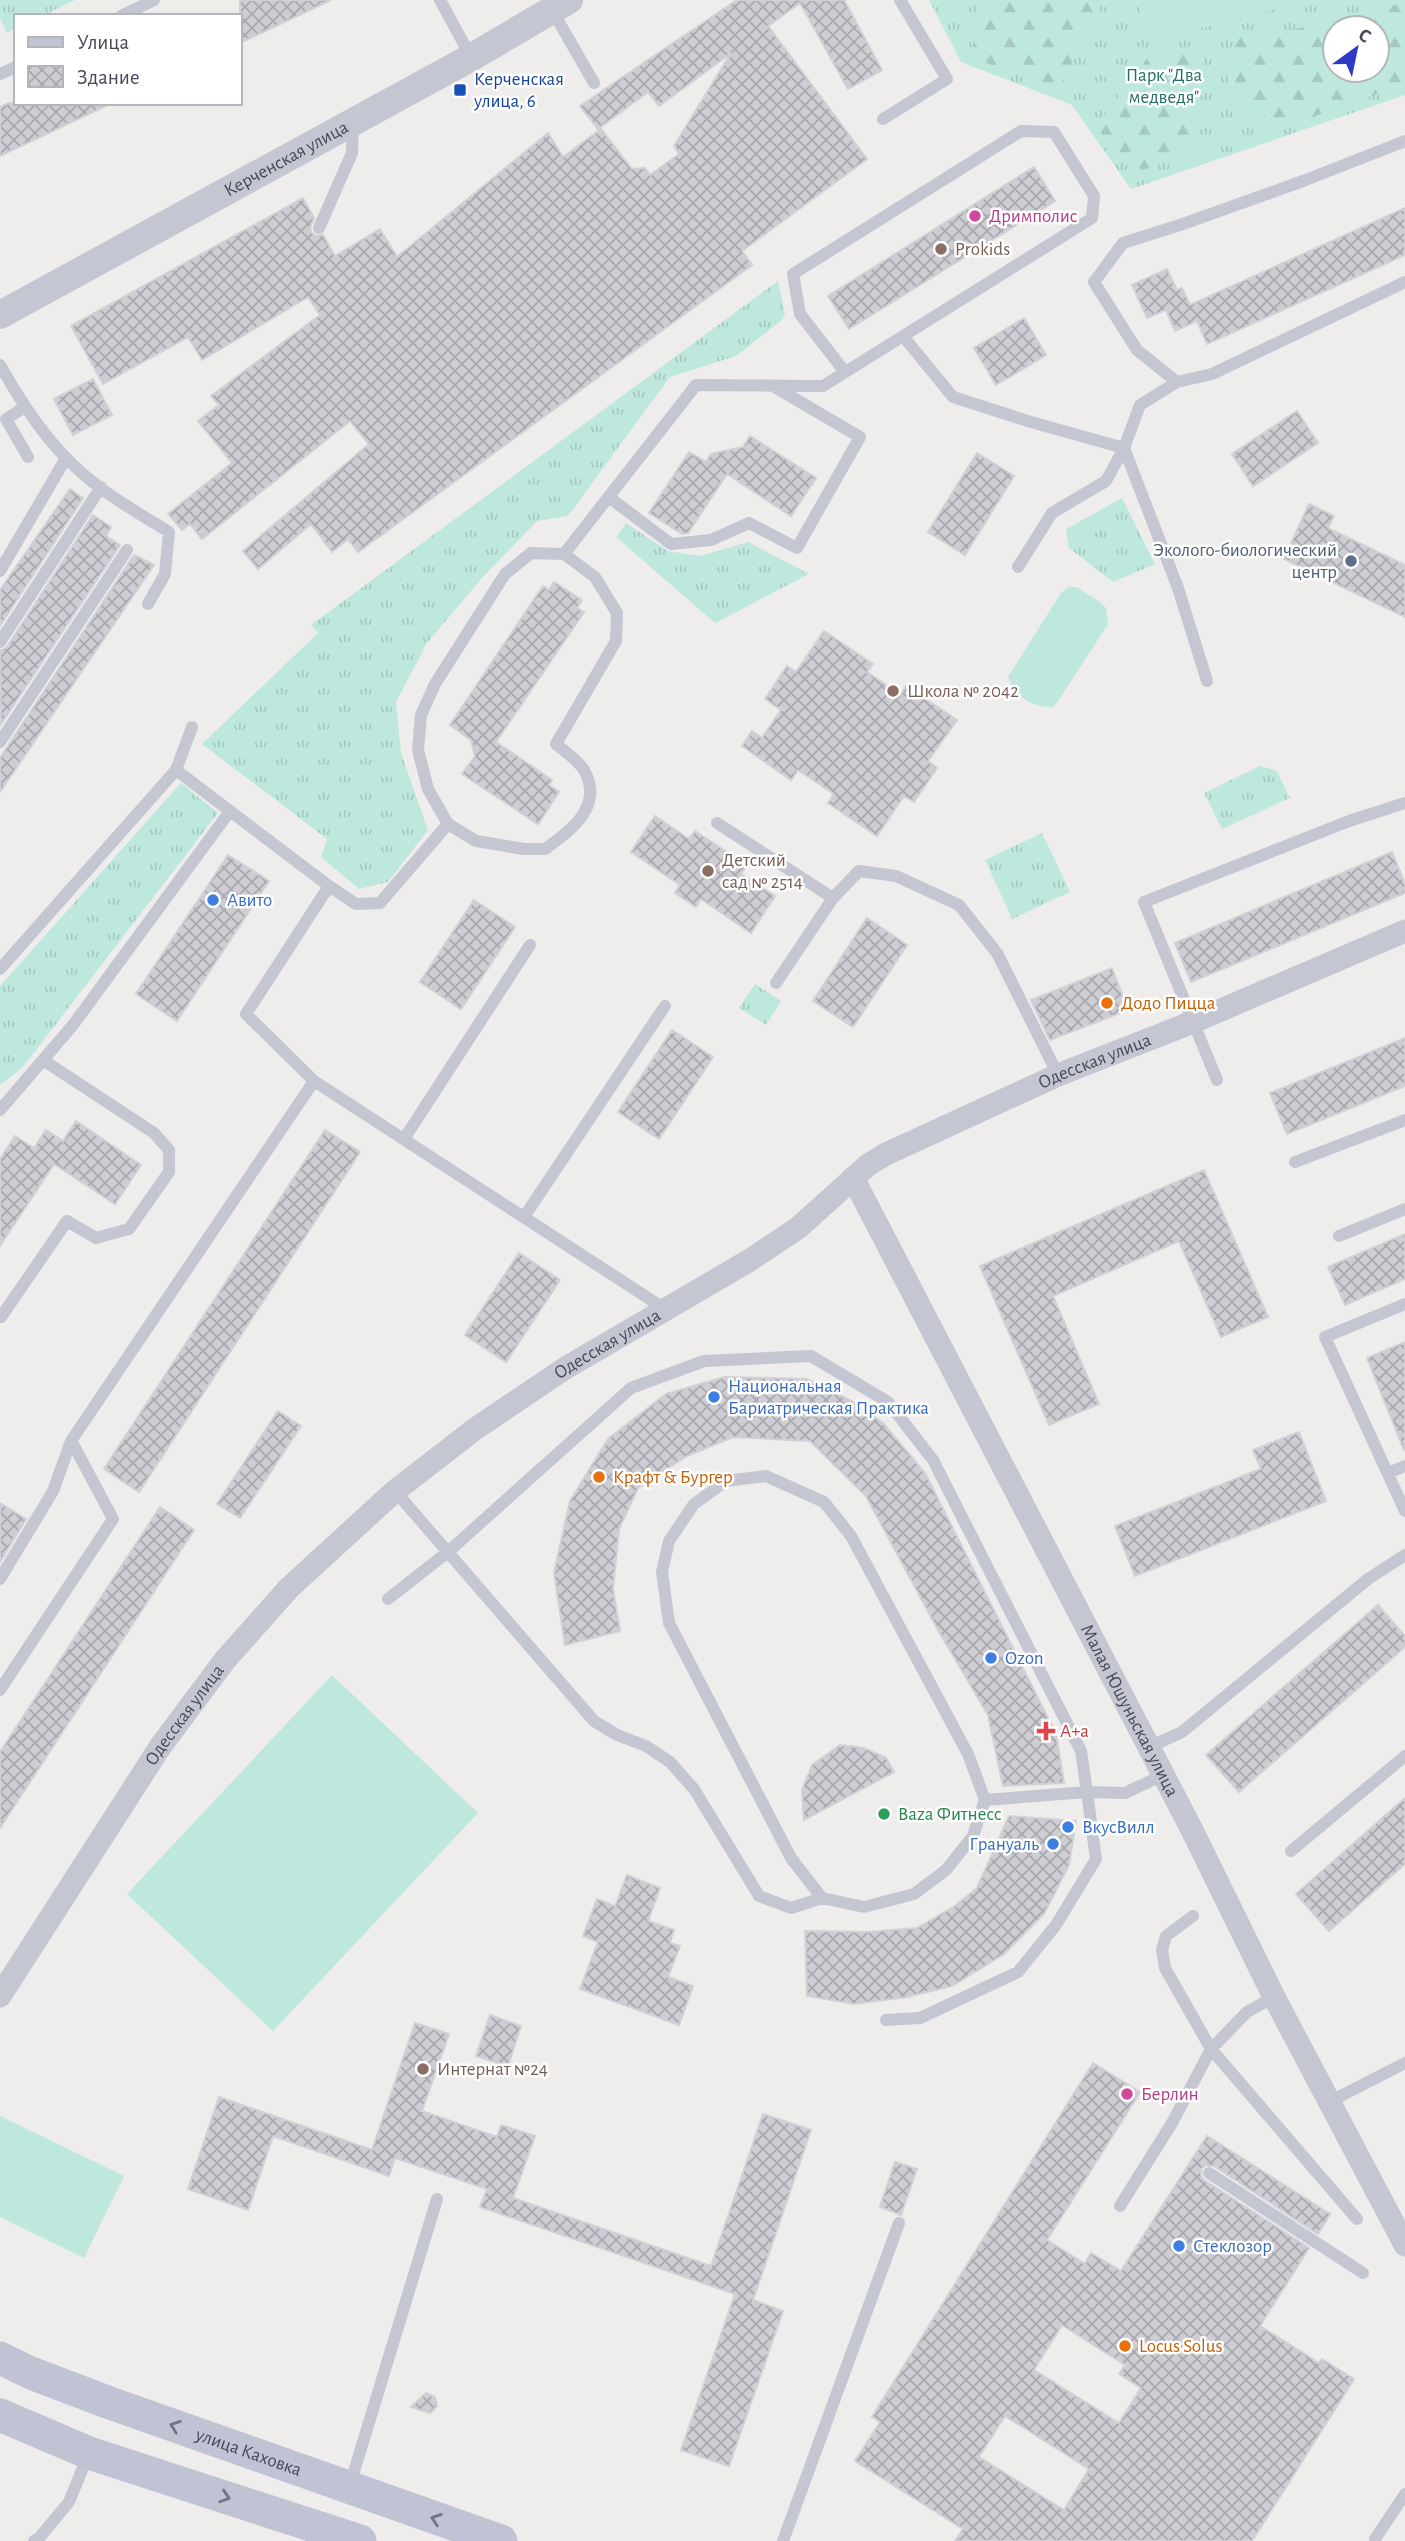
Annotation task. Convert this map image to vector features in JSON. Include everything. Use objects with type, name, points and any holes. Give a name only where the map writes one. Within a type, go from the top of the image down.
[{"type":"main road","name":"улица Каховка","points":[[0,2358],[95,2398],[500,2541]]},
{"type":"main road","points":[[0,2415],[89,2453],[349,2539]]},
{"type":"street","name":"Керченская улица","points":[[0,316],[472,57],[561,5]]},
{"type":"street","name":"Одесская улица","points":[[0,1996],[160,1747],[225,1660],[289,1588],[396,1491],[486,1421],[564,1369],[750,1260],[798,1228],[868,1165],[886,1154],[1058,1075],[1193,1022],[1405,931]]},
{"type":"street","name":"Малая Юшуньская улица","points":[[853,1178],[1149,1747],[1274,1997],[1405,2245]]},
{"type":"lane","points":[[125,14],[154,0]]},
{"type":"lane","points":[[440,0],[472,57]]},
{"type":"lane","points":[[883,119],[947,79],[900,0]]},
{"type":"lane","points":[[561,5],[594,83]]},
{"type":"lane","points":[[319,228],[352,153],[353,122]]},
{"type":"lane","points":[[564,554],[696,385],[823,386],[1093,218],[1094,196],[1054,132],[1021,131],[793,274],[800,314],[845,372]]},
{"type":"lane","points":[[1177,382],[1137,350],[1094,282],[1123,243],[1290,186],[1405,141]]},
{"type":"lane","points":[[1018,567],[1052,513],[1106,481],[1124,448],[1140,405],[1177,382],[1212,374],[1405,282]]},
{"type":"lane","points":[[903,336],[953,397],[1124,448]]},
{"type":"lane","points":[[0,365],[25,407],[66,458],[101,487],[169,533],[165,574],[148,604]]},
{"type":"lane","points":[[610,498],[671,544],[711,540],[749,523],[797,548],[860,437],[772,386]]},
{"type":"lane","points":[[25,407],[6,419],[28,457]]},
{"type":"lane","points":[[1124,448],[1178,588],[1207,681]]},
{"type":"lane","points":[[0,571],[66,458]]},
{"type":"lane","points":[[0,642],[101,487]]},
{"type":"lane","points":[[0,742],[127,550]]},
{"type":"lane","points":[[531,553],[564,554],[595,577],[617,613],[616,640],[556,744],[583,769],[592,794],[584,815],[545,849],[524,849],[476,841],[448,824],[428,789],[418,750],[421,715],[435,684],[505,574],[531,553]]},
{"type":"lane","points":[[0,969],[176,770],[192,727]]},
{"type":"lane","points":[[176,770],[356,904],[380,903],[448,824]]},
{"type":"lane","points":[[1217,1080],[1144,902],[1349,821],[1405,803]]},
{"type":"lane","points":[[0,1110],[73,1025],[230,811]]},
{"type":"lane","points":[[717,823],[833,898]]},
{"type":"lane","points":[[776,983],[833,898],[859,871],[896,876],[959,905],[997,953],[1058,1075]]},
{"type":"lane","points":[[329,886],[246,1014],[314,1081],[665,1309]]},
{"type":"lane","points":[[404,1139],[530,945]]},
{"type":"lane","points":[[524,1217],[665,1006]]},
{"type":"lane","points":[[1,1317],[67,1221],[96,1238],[128,1230],[169,1172],[169,1150],[155,1133],[43,1060]]},
{"type":"lane","points":[[0,1579],[53,1491],[72,1442],[314,1081]]},
{"type":"lane","points":[[1295,1162],[1405,1120]]},
{"type":"lane","points":[[1339,1237],[1405,1209]]},
{"type":"lane","points":[[1405,1304],[1325,1337],[1405,1511]]},
{"type":"lane","points":[[388,1599],[449,1551],[631,1388],[704,1361],[811,1356],[888,1402],[933,1460],[1081,1751],[1096,1859],[1056,1925],[1018,1972],[920,2018],[886,2020]]},
{"type":"lane","points":[[0,1690],[113,1518],[72,1442]]},
{"type":"lane","points":[[1388,1473],[1405,1466]]},
{"type":"lane","points":[[396,1491],[594,1721],[670,1762],[694,1789],[759,1896],[791,1908],[822,1898],[864,1907],[914,1894],[946,1870],[973,1836],[985,1800],[968,1754],[851,1536],[824,1502],[765,1476],[726,1481],[694,1504],[669,1541],[662,1572],[668,1623],[791,1858],[822,1898]]},
{"type":"lane","points":[[1149,1747],[1182,1731],[1368,1579],[1405,1555]]},
{"type":"lane","points":[[1291,1851],[1405,1756]]},
{"type":"lane","points":[[985,1800],[1087,1792],[1125,1793],[1163,1775]]},
{"type":"lane","points":[[1193,1916],[1166,1936],[1162,1950],[1165,1968],[1174,1986],[1211,2049],[1357,2219]]},
{"type":"lane","points":[[1120,2206],[1172,2123],[1211,2049],[1247,2012],[1274,1997]]},
{"type":"lane","points":[[1329,2102],[1405,2063]]},
{"type":"lane","points":[[1209,2174],[1363,2273]]},
{"type":"lane","points":[[349,2488],[437,2199]]},
{"type":"lane","points":[[783,2541],[899,2223]]},
{"type":"lane","points":[[34,2541],[69,2502],[89,2453]]},
{"type":"lane","points":[[1375,2539],[1405,2494]]},
{"type":"green space","points":[[0,0],[75,0],[46,14],[14,14],[14,29],[7,33],[0,18]]},
{"type":"green space","name":"Парк \"Два медведя\"","points":[[929,0],[1405,0],[1405,95],[1131,189],[1072,105],[961,62]]},
{"type":"green space","points":[[978,0],[1103,1],[1059,88],[972,58]]},
{"type":"green space","points":[[1137,0],[1311,0],[1148,42]]},
{"type":"green space","points":[[1405,2],[1405,84],[1281,128],[1227,89],[1236,36],[1291,30],[1321,23],[1321,84],[1391,84],[1391,14],[1356,14]]},
{"type":"green space","points":[[1205,51],[1196,90],[1198,149],[1143,170],[1112,155],[1097,125],[1148,57]]},
{"type":"green space","points":[[778,281],[785,314],[781,321],[736,356],[670,377],[568,516],[537,521],[482,578],[427,643],[396,702],[401,753],[428,830],[388,882],[359,889],[321,857],[327,839],[202,744],[318,633],[311,625]]},
{"type":"green space","points":[[1122,498],[1155,564],[1113,582],[1069,548],[1066,529]]},
{"type":"green space","points":[[626,523],[668,551],[700,556],[748,542],[809,574],[715,623],[616,537]]},
{"type":"green space","points":[[1068,587],[1077,587],[1100,602],[1106,608],[1108,624],[1057,703],[1052,707],[1037,705],[1025,700],[1008,677],[1061,593]]},
{"type":"green space","points":[[1260,766],[1277,771],[1290,798],[1222,829],[1204,793]]},
{"type":"green space","points":[[181,783],[218,813],[23,1067],[0,1085],[0,986]]},
{"type":"green space","points":[[1042,833],[1070,892],[1012,919],[985,860]]},
{"type":"green space","points":[[755,984],[781,1001],[766,1025],[739,1008]]},
{"type":"green space","points":[[332,1675],[478,1813],[273,2031],[127,1894]]},
{"type":"green space","points":[[0,2116],[124,2176],[84,2258],[0,2217]]},
{"type":"building","points":[[240,0],[331,0],[242,42]]},
{"type":"building","points":[[737,0],[844,0],[882,70],[848,89],[800,3],[768,26],[867,159],[742,251],[752,265],[358,552],[348,539],[332,552],[311,524],[258,569],[243,551],[369,444],[350,421],[202,539],[190,524],[182,530],[168,514],[232,463],[198,421],[219,405],[211,396],[320,315],[308,297],[202,360],[188,337],[103,384],[71,326],[303,198],[314,218],[310,228],[312,233],[316,236],[323,235],[335,256],[380,229],[397,257],[548,133],[563,157],[601,129],[632,169],[645,168],[650,175],[679,154],[674,146],[731,53],[659,106],[648,92],[598,129],[580,106]]},
{"type":"building","points":[[9,103],[108,105],[0,156],[0,107]]},
{"type":"building","points":[[1034,167],[1055,201],[849,329],[828,296]]},
{"type":"building","points":[[1405,208],[1405,255],[1207,344],[1197,321],[1175,331],[1166,310],[1147,318],[1132,285],[1167,269],[1177,290],[1182,288],[1190,305]]},
{"type":"building","points":[[1024,318],[1046,355],[996,385],[974,348]]},
{"type":"building","points":[[93,379],[112,415],[73,435],[54,399]]},
{"type":"building","points":[[1297,411],[1318,443],[1253,486],[1232,454]]},
{"type":"building","points":[[750,436],[816,478],[791,516],[727,474],[688,533],[682,534],[649,513],[689,452],[706,462],[711,454],[743,447]]},
{"type":"building","points":[[977,453],[1014,476],[965,555],[928,532]]},
{"type":"building","points":[[70,489],[83,498],[0,626],[0,590]]},
{"type":"building","points":[[1309,504],[1334,516],[1328,528],[1405,565],[1405,617],[1284,559]]},
{"type":"building","points":[[93,515],[111,527],[106,536],[120,545],[1,724],[0,651],[7,647]]},
{"type":"building","points":[[134,555],[154,565],[0,792],[0,758]]},
{"type":"building","points":[[554,582],[582,600],[577,608],[584,612],[496,742],[552,780],[549,785],[559,792],[538,824],[462,774],[475,756],[471,740],[450,725],[543,586],[549,590]]},
{"type":"building","points":[[824,631],[873,664],[867,672],[901,695],[906,686],[957,720],[928,761],[937,768],[914,802],[904,796],[877,836],[828,803],[834,794],[798,770],[791,780],[742,746],[752,731],[762,738],[781,710],[765,699],[787,666],[796,672]]},
{"type":"building","points":[[655,816],[689,839],[695,831],[747,865],[741,874],[775,896],[751,933],[701,899],[696,907],[675,893],[680,885],[631,852]]},
{"type":"building","points":[[1392,852],[1405,884],[1405,893],[1191,982],[1175,943]]},
{"type":"building","points":[[228,855],[269,881],[177,1021],[136,994]]},
{"type":"building","points":[[474,900],[515,927],[461,1009],[420,982]]},
{"type":"building","points":[[867,918],[907,945],[853,1027],[813,1001]]},
{"type":"building","points":[[1112,968],[1128,1010],[1050,1040],[1031,1000]]},
{"type":"building","points":[[672,1030],[713,1057],[659,1139],[618,1112]]},
{"type":"building","points":[[1405,1038],[1405,1086],[1287,1134],[1270,1093]]},
{"type":"building","points":[[76,1121],[141,1165],[115,1204],[54,1164],[0,1246],[0,1159],[15,1136],[34,1148],[46,1130],[63,1141]]},
{"type":"building","points":[[325,1130],[360,1152],[139,1492],[104,1469]]},
{"type":"building","points":[[1204,1170],[1268,1317],[1221,1337],[1179,1241],[1053,1296],[1099,1404],[1049,1425],[980,1266]]},
{"type":"building","points":[[1405,1234],[1405,1279],[1345,1305],[1328,1267]]},
{"type":"building","points":[[519,1253],[560,1280],[506,1362],[465,1335]]},
{"type":"building","points":[[1405,1342],[1405,1449],[1404,1450],[1367,1358]]},
{"type":"building","points":[[725,1377],[807,1379],[850,1400],[883,1423],[925,1473],[1056,1734],[1064,1783],[1003,1786],[988,1715],[938,1630],[866,1496],[810,1441],[733,1437],[687,1456],[638,1488],[619,1529],[613,1589],[620,1631],[565,1645],[554,1573],[570,1501],[608,1439],[666,1394]]},
{"type":"building","points":[[278,1411],[301,1426],[240,1518],[217,1504]]},
{"type":"building","points":[[1299,1432],[1326,1501],[1135,1576],[1115,1526],[1261,1469],[1253,1450]]},
{"type":"building","points":[[0,1503],[26,1519],[0,1562]]},
{"type":"building","points":[[160,1507],[194,1530],[0,1828],[0,1752]]},
{"type":"building","points":[[1378,1605],[1405,1636],[1405,1647],[1239,1792],[1206,1755]]},
{"type":"building","points":[[840,1745],[864,1748],[886,1758],[894,1772],[804,1820],[802,1790],[812,1765]]},
{"type":"building","points":[[1405,1798],[1405,1864],[1329,1931],[1296,1894]]},
{"type":"building","points":[[1009,1816],[1076,1821],[1069,1865],[1044,1914],[1004,1954],[952,1986],[907,1997],[854,2004],[807,1996],[805,1931],[868,1932],[917,1928],[955,1906],[977,1888]]},
{"type":"building","points":[[627,1875],[660,1888],[648,1921],[674,1930],[670,1943],[680,1946],[668,1977],[693,1986],[679,2025],[580,1989],[598,1942],[583,1936],[597,1899],[615,1906]]},
{"type":"building","points":[[490,2015],[521,2026],[508,2066],[476,2056]]},
{"type":"building","points":[[415,2023],[449,2034],[422,2111],[497,2137],[501,2125],[535,2136],[513,2198],[711,2266],[763,2114],[811,2130],[753,2300],[783,2311],[729,2466],[681,2450],[735,2294],[480,2207],[487,2189],[395,2158],[389,2176],[273,2136],[248,2210],[188,2189],[219,2097],[372,2150]]},
{"type":"building","points":[[1093,2063],[1140,2092],[1047,2240],[1085,2264],[1091,2253],[1121,2271],[1207,2136],[1330,2214],[1318,2234],[1214,2166],[1206,2165],[1201,2169],[1204,2180],[1309,2248],[1260,2326],[1319,2363],[1322,2359],[1354,2379],[1252,2541],[955,2541],[963,2529],[855,2461],[880,2422],[872,2417]],"holes":[[[1062,2325],[1125,2365],[1119,2374],[1141,2388],[1119,2423],[1034,2370]],[[1005,2416],[1089,2469],[1064,2510],[979,2457]]]},
{"type":"building","points":[[895,2162],[917,2169],[901,2215],[880,2207]]},
{"type":"building","points":[[426,2393],[435,2397],[437,2406],[430,2413],[411,2407]]},
{"type":"place","name":"Керченская улица, 6","points":[[460,90]]},
{"type":"place","name":"Дримполис","points":[[975,216]]},
{"type":"place","name":"Prokids","points":[[941,249]]},
{"type":"place","name":"Эколого-биологический центр","points":[[1351,561]]},
{"type":"place","name":"Школа № 2042","points":[[893,691]]},
{"type":"place","name":"Детский сад № 2514","points":[[708,871]]},
{"type":"place","name":"Авито","points":[[213,900]]},
{"type":"place","name":"Додо Пицца","points":[[1107,1003]]},
{"type":"place","name":"Национальная Бариатрическая Практика","points":[[714,1397]]},
{"type":"place","name":"Крафт & Бургер","points":[[599,1477]]},
{"type":"place","name":"Ozon","points":[[991,1658]]},
{"type":"place","name":"А+а","points":[[1046,1731]]},
{"type":"place","name":"Baza Фитнесс","points":[[884,1814]]},
{"type":"place","name":"ВкусВилл","points":[[1068,1827]]},
{"type":"place","name":"Грануаль","points":[[1053,1844]]},
{"type":"place","name":"Интернат №24","points":[[423,2069]]},
{"type":"place","name":"Берлин","points":[[1127,2094]]},
{"type":"place","name":"Стеклозор","points":[[1179,2246]]},
{"type":"place","name":"Locus Solus","points":[[1125,2346]]}]
